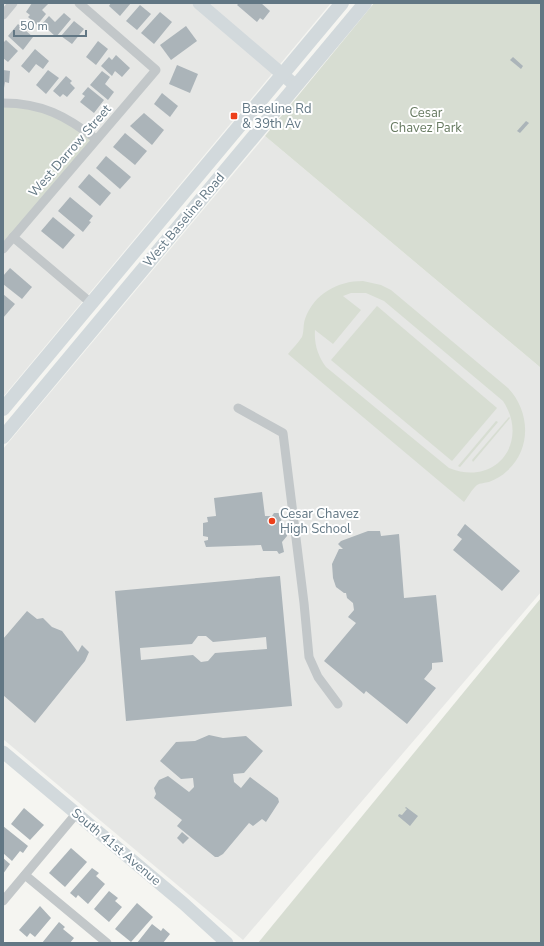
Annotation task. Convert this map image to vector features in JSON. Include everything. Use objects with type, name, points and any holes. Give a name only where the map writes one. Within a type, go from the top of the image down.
[{"type":"main road","name":"West Baseline Road","points":[[3,409],[342,3]]},
{"type":"main road","name":"West Baseline Road","points":[[3,437],[365,3]]},
{"type":"street","points":[[3,15],[13,3]]},
{"type":"street","name":"West Darrow Street","points":[[3,248],[156,70],[79,3]]},
{"type":"street","points":[[207,6],[296,86]]},
{"type":"street","points":[[3,102],[23,103],[49,110],[72,121],[96,139]]},
{"type":"street","points":[[13,237],[91,303]]},
{"type":"street","points":[[238,408],[283,433],[304,603],[309,657],[318,677],[338,704]]},
{"type":"street","name":"South 41st Avenue","points":[[3,752],[183,903],[227,943]]},
{"type":"street","points":[[3,901],[76,814]]},
{"type":"street","points":[[26,875],[107,943]]},
{"type":"shaded area","points":[[3,3],[331,3],[3,397]]},
{"type":"shaded area","name":"Cesar Chavez High School","points":[[265,136],[541,368],[541,592],[243,940],[3,739],[3,449]]},
{"type":"green space","name":"Cesar Chavez Park","points":[[374,3],[541,3],[541,368],[265,136]]},
{"type":"green space","points":[[3,103],[49,110],[96,139],[3,249]]},
{"type":"green space","points":[[363,281],[381,285],[391,290],[508,388],[521,408],[525,430],[524,441],[521,452],[515,462],[499,477],[489,482],[477,485],[464,502],[288,354],[302,337],[305,319],[309,310],[320,296],[336,286]],"holes":[[[351,293],[366,293],[384,301],[503,401],[510,416],[513,431],[510,445],[504,457],[494,466],[481,471],[466,472],[449,468],[326,367],[317,350],[315,330],[333,344],[361,310],[343,296]]]},
{"type":"green space","points":[[377,306],[497,408],[452,461],[331,360]]},
{"type":"green space","points":[[509,417],[510,418],[473,462],[472,460]]},
{"type":"green space","points":[[496,421],[498,422],[460,467],[458,466]]},
{"type":"green space","points":[[541,598],[541,943],[258,943]]},
{"type":"building","points":[[32,3],[49,3],[42,10],[46,14],[37,25],[28,17],[30,15],[26,12]]},
{"type":"building","points":[[111,3],[131,3],[120,16],[109,6]]},
{"type":"building","points":[[239,3],[261,3],[270,11],[263,20],[260,18],[257,22],[237,5]]},
{"type":"building","points":[[140,5],[151,14],[137,30],[126,21]]},
{"type":"building","points":[[160,12],[172,22],[154,44],[141,33]]},
{"type":"building","points":[[64,13],[71,19],[56,37],[42,24],[49,16],[55,22]]},
{"type":"building","points":[[74,21],[84,29],[72,44],[61,36]]},
{"type":"building","points":[[18,24],[33,37],[23,50],[8,36]]},
{"type":"building","points":[[186,26],[197,41],[171,60],[160,45]]},
{"type":"building","points":[[6,40],[18,51],[8,62],[3,58],[3,43]]},
{"type":"building","points":[[98,41],[108,49],[96,65],[86,57]]},
{"type":"building","points":[[35,49],[49,61],[43,69],[36,64],[29,73],[21,66]]},
{"type":"building","points":[[116,55],[130,68],[122,77],[115,71],[112,76],[101,66],[109,57],[112,60]]},
{"type":"building","points":[[513,57],[523,66],[521,69],[510,60]]},
{"type":"building","points":[[177,65],[198,74],[190,93],[169,84]]},
{"type":"building","points":[[3,70],[10,71],[9,83],[5,82],[4,88]]},
{"type":"building","points":[[48,70],[59,78],[46,94],[36,85]]},
{"type":"building","points":[[102,71],[110,77],[105,84],[114,92],[108,100],[90,85]]},
{"type":"building","points":[[66,76],[72,81],[70,83],[75,88],[67,97],[63,94],[60,97],[53,91]]},
{"type":"building","points":[[88,87],[104,100],[94,113],[80,102],[85,96],[82,94]]},
{"type":"building","points":[[162,93],[178,106],[170,117],[154,104]]},
{"type":"building","points":[[144,113],[164,130],[152,145],[130,126]]},
{"type":"building","points":[[526,121],[529,123],[520,133],[517,131]]},
{"type":"building","points":[[125,133],[147,151],[135,165],[113,147]]},
{"type":"building","points":[[106,156],[131,177],[120,189],[96,168]]},
{"type":"building","points":[[89,174],[111,193],[100,206],[78,187]]},
{"type":"building","points":[[70,197],[93,216],[89,221],[91,222],[83,232],[58,211]]},
{"type":"building","points":[[53,217],[75,235],[63,249],[41,231]]},
{"type":"building","points":[[10,268],[32,287],[22,299],[3,284],[3,276]]},
{"type":"building","points":[[3,294],[15,304],[3,318]]},
{"type":"building","points":[[262,492],[265,516],[272,516],[274,513],[279,513],[282,516],[281,521],[287,531],[287,536],[282,542],[284,552],[279,554],[277,551],[263,551],[261,545],[206,547],[204,541],[208,540],[208,537],[203,536],[203,523],[208,522],[207,517],[216,516],[214,498]]},
{"type":"building","points":[[465,524],[520,571],[502,591],[453,550],[462,539],[457,535]]},
{"type":"building","points":[[368,531],[380,531],[381,536],[399,534],[404,598],[436,595],[443,662],[432,663],[432,669],[424,679],[436,688],[407,724],[366,691],[364,694],[324,661],[356,623],[348,617],[354,610],[353,603],[347,598],[346,593],[336,587],[333,578],[332,564],[339,549],[343,549],[338,544],[341,541]]},
{"type":"building","points":[[280,576],[292,706],[126,721],[115,591]],"holes":[[[198,636],[206,636],[213,642],[266,637],[267,649],[215,653],[208,661],[201,662],[193,655],[141,660],[140,648],[192,644]]]},
{"type":"building","points":[[27,611],[37,619],[43,618],[52,627],[62,631],[78,652],[82,645],[89,652],[85,661],[35,723],[3,695],[3,639]]},
{"type":"building","points":[[209,735],[223,738],[246,736],[263,751],[244,773],[233,774],[234,782],[241,788],[250,777],[278,798],[279,802],[266,822],[262,819],[253,826],[249,823],[223,854],[218,857],[215,857],[177,826],[182,820],[154,798],[156,794],[154,788],[159,780],[168,776],[189,792],[194,787],[193,778],[181,779],[160,761],[176,742],[195,741]]},
{"type":"building","points":[[406,807],[418,816],[410,826],[398,816],[399,814],[402,815],[407,809],[405,808]]},
{"type":"building","points":[[24,808],[44,825],[30,840],[11,824]]},
{"type":"building","points":[[3,826],[28,846],[23,853],[20,851],[12,861],[3,853]]},
{"type":"building","points":[[182,832],[189,838],[183,844],[177,838]]},
{"type":"building","points":[[71,848],[87,862],[65,887],[49,873]]},
{"type":"building","points":[[3,858],[10,864],[3,874]]},
{"type":"building","points":[[92,868],[99,873],[96,876],[105,884],[88,904],[78,895],[76,898],[70,893]]},
{"type":"building","points":[[109,891],[118,898],[115,901],[122,907],[109,922],[94,909]]},
{"type":"building","points":[[137,903],[153,917],[131,942],[115,929]]},
{"type":"building","points":[[40,906],[51,918],[35,937],[30,933],[27,937],[19,930]]},
{"type":"building","points":[[59,922],[65,927],[63,929],[74,938],[70,943],[42,943]]},
{"type":"building","points":[[152,924],[161,931],[163,928],[170,934],[163,943],[137,943]]},
{"type":"place","name":"Baseline Rd & 39th Av","points":[[234,116]]},
{"type":"place","name":"Cesar Chavez High School","points":[[272,521]]}]
